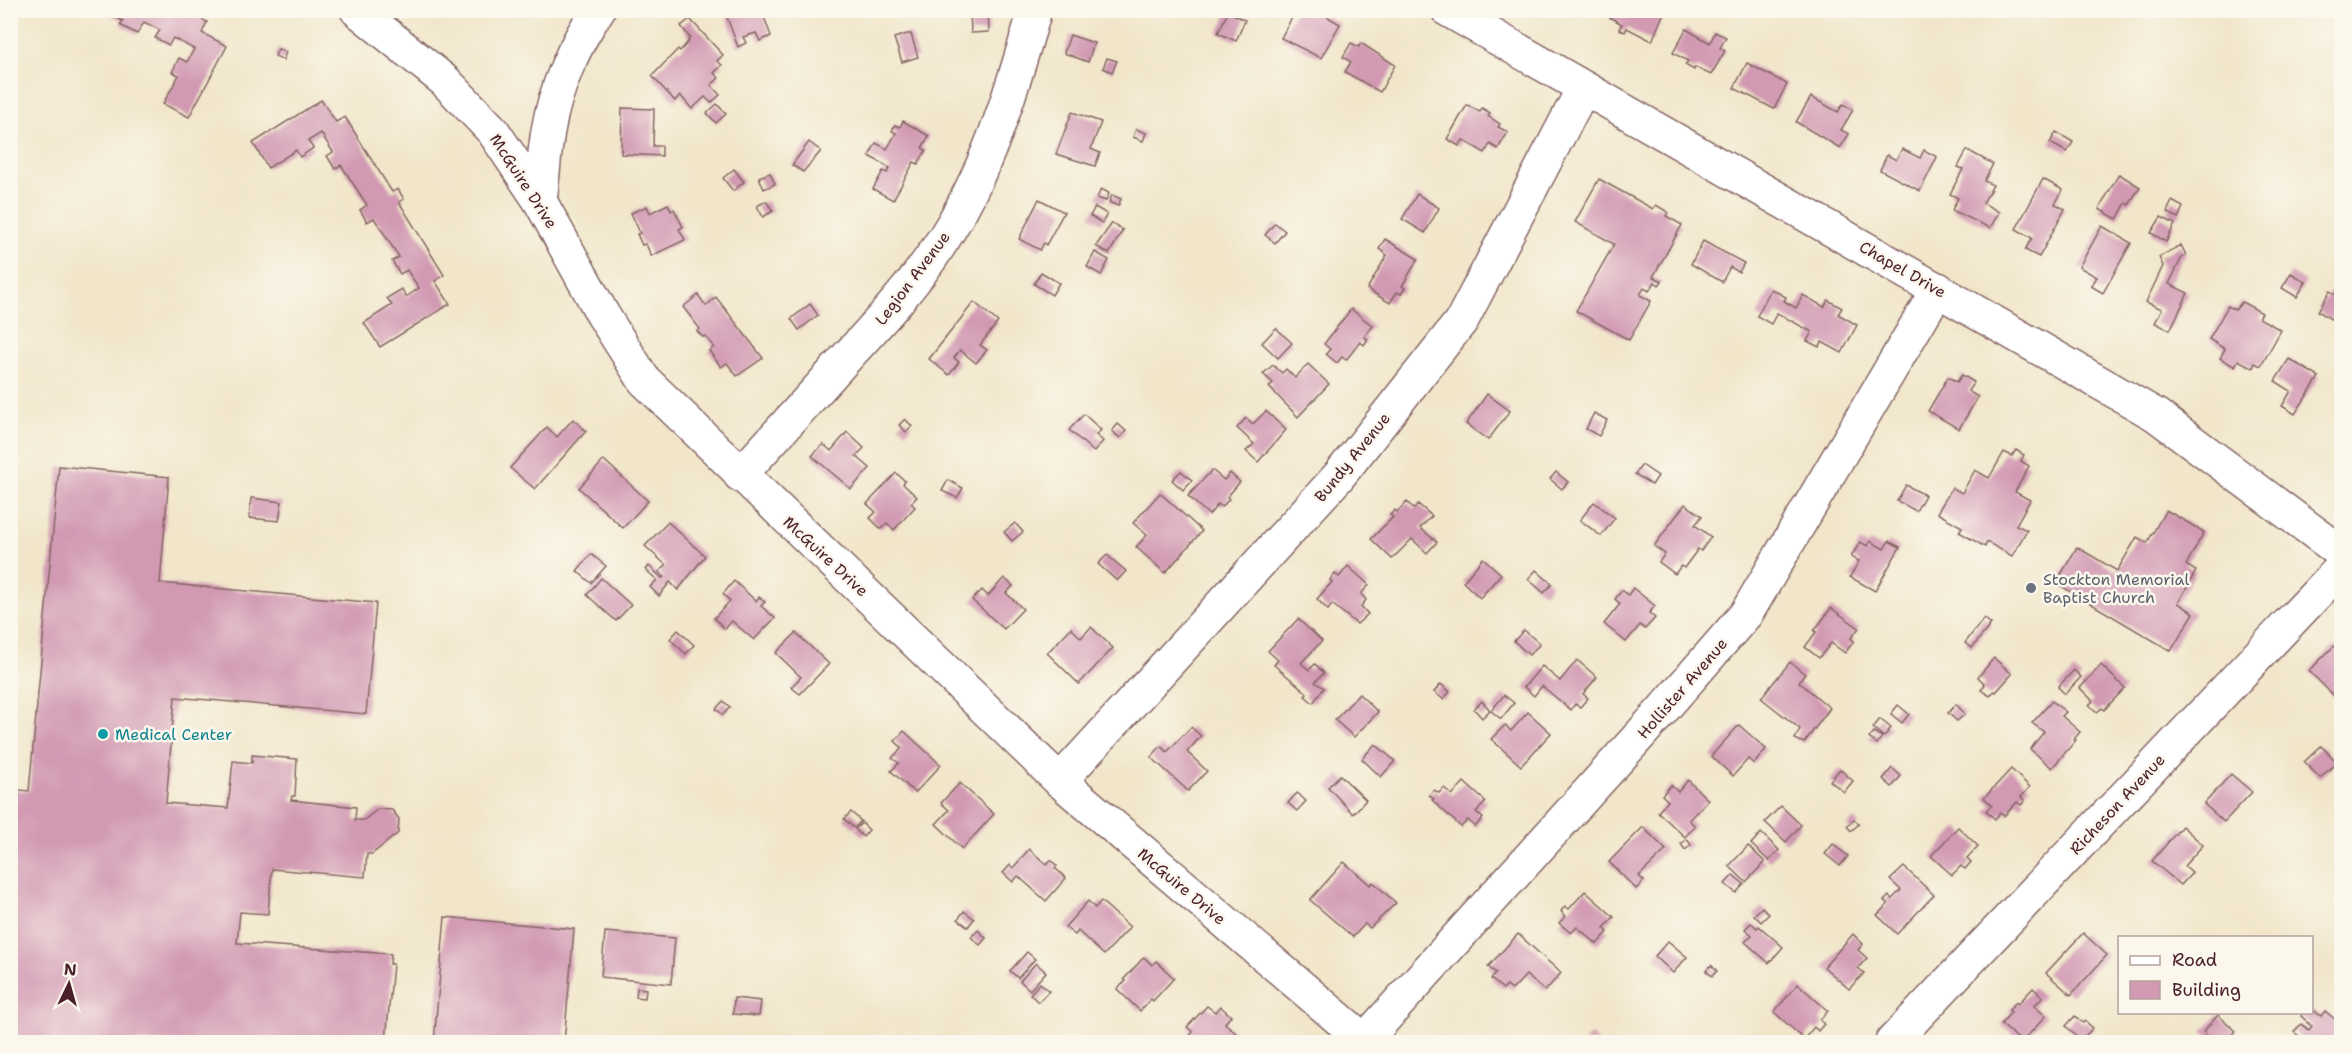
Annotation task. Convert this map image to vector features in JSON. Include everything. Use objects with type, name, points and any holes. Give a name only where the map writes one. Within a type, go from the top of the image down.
[{"type":"street","name":"McGuire Drive","points":[[357,10],[445,81],[493,131],[540,201],[603,315],[644,380],[1060,782],[1365,1042]]},
{"type":"street","points":[[540,201],[548,129],[563,78],[582,33],[598,10]]},
{"type":"street","name":"Legion Avenue","points":[[740,475],[899,300],[938,248],[966,200],[992,145],[1012,91],[1035,10]]},
{"type":"street","name":"Chapel Drive","points":[[1448,10],[2156,415],[2342,553]]},
{"type":"street","name":"Bundy Avenue","points":[[1060,782],[1338,477],[1462,320],[1583,89]]},
{"type":"street","name":"Hollister Avenue","points":[[1365,1042],[1746,614],[1938,289]]},
{"type":"street","name":"Richeson Avenue","points":[[1892,1042],[2342,567]]},
{"type":"building","points":[[102,10],[185,10],[207,22],[202,33],[227,46],[189,117],[163,104],[179,75],[172,72],[179,58],[187,62],[194,49],[173,38],[169,45],[155,38],[160,30],[144,22],[137,34],[120,25],[123,21]]},
{"type":"building","points":[[773,10],[763,14],[771,36],[760,41],[756,33],[743,37],[746,43],[738,47],[725,12]]},
{"type":"building","points":[[970,10],[988,10],[989,32],[971,33]]},
{"type":"building","points":[[1296,10],[1316,10],[1340,24],[1321,58],[1281,38]]},
{"type":"building","points":[[1613,10],[1665,10],[1652,41],[1627,28],[1625,32],[1619,29],[1622,24],[1609,17]]},
{"type":"building","points":[[1228,12],[1245,20],[1236,41],[1218,33]]},
{"type":"building","points":[[690,19],[723,55],[717,61],[722,65],[714,73],[719,78],[711,85],[720,95],[711,103],[705,97],[692,109],[680,95],[675,101],[652,76],[689,41],[690,38],[681,26]]},
{"type":"building","points":[[1686,29],[1710,43],[1715,32],[1726,37],[1720,48],[1725,51],[1711,75],[1685,65],[1688,61],[1673,53]]},
{"type":"building","points":[[911,34],[918,57],[902,62],[894,38]]},
{"type":"building","points":[[1070,35],[1094,43],[1088,62],[1064,53]]},
{"type":"building","points":[[1351,43],[1359,47],[1361,43],[1395,65],[1380,92],[1345,72],[1351,62],[1343,57]]},
{"type":"building","points":[[278,49],[286,52],[283,60],[275,56]]},
{"type":"building","points":[[1107,58],[1117,61],[1112,72],[1103,68]]},
{"type":"building","points":[[1747,63],[1787,84],[1774,109],[1734,88]]},
{"type":"building","points":[[1811,97],[1838,112],[1843,104],[1853,110],[1841,130],[1849,134],[1840,148],[1796,122]]},
{"type":"building","points":[[321,100],[336,122],[345,117],[392,192],[398,189],[404,199],[399,202],[444,275],[435,281],[450,304],[380,347],[364,323],[392,305],[387,298],[402,289],[406,297],[419,288],[407,270],[400,274],[392,261],[399,257],[374,218],[367,222],[360,210],[367,205],[341,165],[335,169],[327,156],[333,152],[321,133],[308,141],[313,148],[300,157],[296,150],[268,168],[253,143]]},
{"type":"building","points":[[717,104],[726,114],[716,123],[707,113]]},
{"type":"building","points":[[1467,105],[1480,112],[1482,108],[1490,113],[1488,116],[1500,124],[1498,127],[1508,132],[1498,149],[1490,144],[1485,153],[1463,140],[1459,146],[1447,139]]},
{"type":"building","points":[[622,108],[654,109],[653,146],[662,146],[662,156],[621,154]]},
{"type":"building","points":[[1072,112],[1101,122],[1091,149],[1100,153],[1095,166],[1056,154]]},
{"type":"building","points":[[903,121],[929,136],[922,148],[926,150],[918,164],[914,162],[893,200],[873,189],[883,171],[887,173],[890,168],[869,156],[876,143],[887,149],[896,133],[892,131],[895,125],[900,127]]},
{"type":"building","points":[[1136,129],[1146,133],[1143,141],[1133,137]]},
{"type":"building","points":[[2056,132],[2073,142],[2067,152],[2050,143]]},
{"type":"building","points":[[809,142],[821,151],[803,172],[792,165]]},
{"type":"building","points":[[1902,149],[1920,158],[1924,150],[1937,157],[1920,191],[1880,170],[1887,155],[1896,160]]},
{"type":"building","points":[[1967,150],[1993,164],[1984,181],[1993,185],[1983,203],[1999,212],[1990,228],[1952,210],[1958,198],[1950,194],[1963,169],[1958,167]]},
{"type":"building","points":[[734,169],[744,182],[733,191],[723,178]]},
{"type":"building","points":[[770,173],[775,184],[764,189],[759,177]]},
{"type":"building","points":[[2119,174],[2140,187],[2129,205],[2126,203],[2117,219],[2099,209]]},
{"type":"building","points":[[1599,179],[1653,209],[1656,205],[1668,212],[1666,216],[1682,225],[1653,277],[1662,281],[1659,285],[1655,282],[1649,291],[1644,288],[1640,295],[1651,301],[1629,340],[1576,311],[1614,244],[1575,222]]},
{"type":"building","points":[[2043,179],[2063,190],[2055,204],[2065,209],[2039,257],[2025,250],[2032,238],[2016,229]]},
{"type":"building","points":[[1101,189],[1109,193],[1106,201],[1097,198]]},
{"type":"building","points":[[1417,194],[1439,208],[1425,233],[1402,219]]},
{"type":"building","points":[[1112,195],[1121,199],[1118,206],[1109,202]]},
{"type":"building","points":[[1039,199],[1064,212],[1046,245],[1044,243],[1040,250],[1019,239]]},
{"type":"building","points":[[766,201],[773,211],[763,217],[757,206]]},
{"type":"building","points":[[2172,201],[2183,207],[2178,218],[2167,212]]},
{"type":"building","points":[[668,204],[671,211],[674,209],[683,227],[679,229],[685,240],[651,256],[646,244],[642,245],[637,234],[640,233],[631,213],[647,206],[650,213]]},
{"type":"building","points":[[1095,207],[1107,214],[1102,223],[1090,216]]},
{"type":"building","points":[[2161,217],[2175,224],[2166,242],[2151,233]]},
{"type":"building","points":[[1112,223],[1123,230],[1109,254],[1096,246]]},
{"type":"building","points":[[1275,223],[1285,231],[1275,243],[1265,235]]},
{"type":"building","points":[[2102,226],[2131,243],[2103,293],[2091,286],[2097,277],[2079,267]]},
{"type":"building","points":[[1385,239],[1418,259],[1402,286],[1405,288],[1401,294],[1397,292],[1390,303],[1367,289],[1387,255],[1379,249]]},
{"type":"building","points":[[1703,241],[1744,263],[1739,272],[1730,267],[1722,282],[1691,264]]},
{"type":"building","points":[[2181,245],[2186,255],[2182,257],[2169,284],[2188,293],[2170,330],[2155,323],[2162,309],[2146,302],[2163,266],[2159,257]]},
{"type":"building","points":[[1095,252],[1109,260],[1101,275],[1087,267]]},
{"type":"building","points":[[1041,272],[1059,283],[1052,295],[1034,284]]},
{"type":"building","points":[[2291,273],[2306,282],[2297,297],[2282,288]]},
{"type":"building","points":[[1771,289],[1786,297],[1784,301],[1796,308],[1803,295],[1824,307],[1828,300],[1842,308],[1838,314],[1857,325],[1842,353],[1822,342],[1819,347],[1807,341],[1812,332],[1777,313],[1771,324],[1757,316]]},
{"type":"building","points":[[2330,291],[2342,299],[2342,317],[2337,323],[2318,311]]},
{"type":"building","points":[[698,295],[706,306],[716,297],[763,358],[737,376],[727,363],[721,367],[709,351],[714,347],[705,336],[703,337],[697,331],[700,329],[683,307]]},
{"type":"building","points":[[974,302],[998,322],[980,345],[987,350],[976,363],[960,350],[954,358],[959,362],[949,375],[929,359]]},
{"type":"building","points":[[2242,302],[2262,313],[2259,318],[2281,330],[2261,366],[2255,363],[2253,368],[2238,360],[2235,367],[2220,358],[2225,349],[2209,339],[2228,306],[2235,310]]},
{"type":"building","points":[[810,304],[818,315],[799,330],[791,319]]},
{"type":"building","points":[[1351,309],[1373,326],[1364,337],[1368,339],[1364,345],[1360,342],[1346,360],[1342,357],[1337,363],[1326,354],[1330,349],[1324,344]]},
{"type":"building","points":[[1276,328],[1292,343],[1278,358],[1262,343]]},
{"type":"building","points":[[2289,359],[2319,377],[2295,414],[2282,406],[2291,391],[2275,381]]},
{"type":"building","points":[[1308,364],[1329,384],[1298,417],[1269,387],[1273,383],[1263,374],[1273,365],[1282,373],[1286,369],[1295,378]]},
{"type":"building","points":[[1962,375],[1974,382],[1968,391],[1978,397],[1959,429],[1928,411],[1948,377],[1957,382]]},
{"type":"building","points":[[1487,394],[1510,411],[1488,440],[1466,424]]},
{"type":"building","points":[[1266,411],[1286,430],[1258,462],[1246,451],[1254,444],[1237,428],[1246,418],[1253,424]]},
{"type":"building","points":[[1594,413],[1607,420],[1599,436],[1586,429]]},
{"type":"building","points":[[1084,414],[1101,430],[1096,435],[1103,441],[1094,452],[1069,430]]},
{"type":"building","points":[[573,419],[586,431],[535,489],[510,468],[547,427],[557,437]]},
{"type":"building","points":[[905,419],[912,426],[906,432],[899,425]]},
{"type":"building","points":[[1118,424],[1126,431],[1120,438],[1112,431]]},
{"type":"building","points":[[847,432],[864,448],[856,456],[870,468],[851,489],[812,456],[823,444],[831,451]]},
{"type":"building","points":[[2016,450],[2024,455],[2021,461],[2029,466],[2015,492],[2030,500],[2016,525],[2027,530],[2012,556],[1987,542],[1985,547],[1959,532],[1962,527],[1937,513],[1952,488],[1962,493],[1975,470],[1989,478],[2004,452],[2012,456]]},
{"type":"building","points":[[604,460],[648,501],[623,528],[579,488]]},
{"type":"building","points":[[1642,465],[1658,476],[1652,485],[1635,474]]},
{"type":"building","name":"Medical Center","points":[[59,466],[169,477],[160,583],[376,603],[366,714],[175,697],[166,803],[228,808],[233,761],[252,763],[252,755],[297,759],[295,796],[292,796],[291,800],[356,807],[355,820],[364,820],[378,809],[392,810],[399,819],[398,833],[372,854],[367,854],[365,877],[272,869],[268,914],[240,912],[237,943],[391,954],[390,964],[393,964],[386,1040],[401,1042],[10,1042],[10,789],[29,791]]},
{"type":"building","points":[[1212,470],[1224,480],[1230,473],[1240,482],[1222,507],[1218,504],[1209,515],[1188,496]]},
{"type":"building","points":[[1181,471],[1192,480],[1183,490],[1172,480]]},
{"type":"building","points":[[1556,472],[1568,482],[1562,489],[1550,479]]},
{"type":"building","points":[[896,473],[905,481],[903,484],[917,497],[911,503],[915,507],[894,530],[887,523],[881,529],[870,518],[876,512],[867,504]]},
{"type":"building","points":[[948,480],[963,488],[957,498],[942,491]]},
{"type":"building","points":[[1906,485],[1925,495],[1916,511],[1897,501]]},
{"type":"building","points":[[1160,493],[1202,531],[1165,573],[1136,547],[1147,535],[1133,523]]},
{"type":"building","points":[[251,498],[282,502],[279,521],[249,518]]},
{"type":"building","points":[[1407,502],[1414,509],[1418,504],[1432,516],[1420,528],[1437,542],[1427,553],[1412,539],[1392,559],[1371,539],[1393,517],[1390,515],[1395,510],[1397,512]]},
{"type":"building","points":[[1594,502],[1615,518],[1601,536],[1580,520]]},
{"type":"building","points":[[1685,504],[1702,516],[1695,525],[1711,537],[1701,551],[1698,549],[1684,568],[1681,566],[1675,574],[1659,562],[1665,554],[1654,546]]},
{"type":"building","points":[[2166,510],[2204,532],[2186,565],[2196,571],[2178,603],[2194,613],[2171,651],[2056,583],[2077,547],[2117,571],[2137,537],[2147,543]]},
{"type":"building","points":[[668,522],[705,556],[678,590],[670,582],[659,596],[650,587],[657,580],[646,570],[649,566],[662,578],[664,577],[659,572],[666,565],[645,546]]},
{"type":"building","points":[[1015,523],[1023,532],[1012,541],[1004,532]]},
{"type":"building","points":[[1870,541],[1884,549],[1889,541],[1900,547],[1875,591],[1850,577],[1859,561],[1851,557],[1860,542],[1868,546]]},
{"type":"building","points":[[591,554],[606,566],[591,583],[577,571]]},
{"type":"building","points":[[1107,555],[1126,571],[1117,581],[1098,564]]},
{"type":"building","points":[[1483,558],[1501,574],[1480,598],[1463,582]]},
{"type":"building","points":[[1348,566],[1369,585],[1361,594],[1366,600],[1361,606],[1368,614],[1357,624],[1332,604],[1328,610],[1317,599],[1332,582],[1330,580],[1335,574],[1339,577]]},
{"type":"building","points":[[1536,570],[1552,584],[1544,593],[1528,579]]},
{"type":"building","points":[[601,578],[631,605],[616,621],[587,595]]},
{"type":"building","points":[[1004,578],[1013,586],[1006,593],[1023,609],[1004,629],[972,600],[982,590],[988,596]]},
{"type":"building","points":[[734,581],[756,601],[759,597],[765,602],[761,606],[775,618],[754,640],[732,621],[725,629],[714,618],[730,601],[723,594]]},
{"type":"building","points":[[1633,588],[1655,606],[1649,613],[1655,618],[1645,629],[1640,625],[1626,642],[1604,624],[1620,604],[1615,599],[1622,590],[1628,595]]},
{"type":"building","points":[[1831,608],[1859,628],[1851,638],[1854,641],[1845,653],[1831,643],[1819,658],[1805,647]]},
{"type":"building","points":[[1984,618],[1991,624],[1972,648],[1965,643]]},
{"type":"building","points":[[1298,619],[1322,641],[1301,663],[1309,670],[1315,664],[1324,673],[1315,682],[1324,688],[1313,703],[1305,696],[1306,692],[1274,665],[1278,660],[1268,651]]},
{"type":"building","points":[[1091,627],[1113,648],[1079,684],[1047,653],[1071,628],[1081,638]]},
{"type":"building","points":[[678,630],[694,645],[686,654],[670,639]]},
{"type":"building","points":[[1524,630],[1540,644],[1529,655],[1514,641]]},
{"type":"building","points":[[796,633],[829,664],[800,694],[791,687],[801,677],[776,653]]},
{"type":"building","points":[[2334,646],[2342,654],[2342,704],[2309,671]]},
{"type":"building","points":[[1994,658],[2012,674],[1990,696],[1981,690],[1985,684],[1978,677]]},
{"type":"building","points":[[1577,660],[1597,677],[1583,694],[1588,698],[1580,707],[1575,704],[1571,710],[1542,686],[1534,696],[1524,687],[1542,666],[1560,681]]},
{"type":"building","points":[[1790,662],[1805,674],[1799,682],[1830,708],[1804,743],[1795,739],[1800,729],[1761,698]]},
{"type":"building","points":[[2101,665],[2125,688],[2104,710],[2102,708],[2097,712],[2089,705],[2093,701],[2080,688]]},
{"type":"building","points":[[2074,670],[2081,677],[2065,694],[2058,687]]},
{"type":"building","points":[[1441,684],[1450,692],[1443,699],[1434,692]]},
{"type":"building","points":[[1359,694],[1378,712],[1354,737],[1335,720]]},
{"type":"building","points":[[1504,695],[1514,703],[1501,719],[1491,711]]},
{"type":"building","points":[[723,701],[730,707],[723,715],[716,709]]},
{"type":"building","points":[[1482,701],[1490,710],[1482,718],[1474,709]]},
{"type":"building","points":[[2052,701],[2066,712],[2062,716],[2080,732],[2052,768],[2030,749],[2044,732],[2032,723]]},
{"type":"building","points":[[1956,704],[1965,714],[1957,721],[1948,713]]},
{"type":"building","points":[[1898,705],[1909,714],[1902,723],[1891,714]]},
{"type":"building","points":[[1528,712],[1551,733],[1521,766],[1491,739],[1505,725],[1511,731]]},
{"type":"building","points":[[1880,719],[1891,728],[1884,737],[1873,728]]},
{"type":"building","points":[[1739,725],[1766,749],[1754,764],[1748,759],[1733,776],[1711,756]]},
{"type":"building","points":[[1191,727],[1201,736],[1187,752],[1207,771],[1188,791],[1151,757],[1161,746],[1167,752]]},
{"type":"building","points":[[904,731],[941,765],[915,793],[891,771],[899,763],[892,758],[902,748],[895,741]]},
{"type":"building","points":[[1874,732],[1882,737],[1877,744],[1869,738]]},
{"type":"building","points":[[1375,744],[1395,761],[1381,777],[1362,759]]},
{"type":"building","points":[[2321,746],[2337,762],[2320,778],[2304,762]]},
{"type":"building","points":[[1892,768],[1901,776],[1892,787],[1883,779]]},
{"type":"building","points":[[1840,769],[1853,781],[1844,792],[1830,781]]},
{"type":"building","points":[[2011,769],[2030,787],[2021,797],[2025,801],[2021,805],[2017,802],[2004,816],[2000,813],[1995,819],[1986,811],[1992,805],[1984,798]]},
{"type":"building","points":[[2231,774],[2252,792],[2224,822],[2204,804]]},
{"type":"building","points":[[1340,775],[1366,800],[1353,814],[1328,787]]},
{"type":"building","points":[[1688,780],[1708,800],[1689,820],[1695,826],[1685,837],[1658,812],[1668,801],[1662,795],[1671,785],[1678,792]]},
{"type":"building","points":[[1464,782],[1486,802],[1476,812],[1483,818],[1475,827],[1468,820],[1461,827],[1429,795],[1434,790],[1439,793],[1444,788],[1452,795]]},
{"type":"building","points":[[960,783],[994,814],[962,849],[936,824],[949,810],[941,803]]},
{"type":"building","points":[[1297,793],[1306,801],[1297,811],[1288,803]]},
{"type":"building","points":[[1781,806],[1801,825],[1786,842],[1765,822]]},
{"type":"building","points":[[851,812],[861,821],[854,828],[844,819]]},
{"type":"building","points":[[1854,819],[1859,824],[1851,831],[1847,826]]},
{"type":"building","points":[[862,823],[869,830],[863,837],[855,829]]},
{"type":"building","points":[[2182,826],[2203,845],[2184,866],[2192,873],[2181,885],[2152,861]]},
{"type":"building","points":[[1643,827],[1666,850],[1639,876],[1644,881],[1636,889],[1609,862]]},
{"type":"building","points":[[1958,827],[1978,846],[1967,858],[1971,862],[1965,869],[1961,866],[1952,875],[1931,856]]},
{"type":"building","points":[[1761,833],[1779,850],[1769,861],[1751,844]]},
{"type":"building","points":[[1687,839],[1691,845],[1685,850],[1681,844]]},
{"type":"building","points":[[1833,844],[1848,856],[1840,866],[1825,854]]},
{"type":"building","points":[[1748,846],[1765,862],[1746,882],[1729,866]]},
{"type":"building","points":[[1029,849],[1046,864],[1051,860],[1057,866],[1055,868],[1066,878],[1046,901],[1018,876],[1013,882],[1003,873],[1010,865],[1013,868]]},
{"type":"building","points":[[1344,862],[1370,885],[1373,882],[1396,903],[1370,928],[1365,924],[1353,937],[1310,900]]},
{"type":"building","points":[[1904,867],[1934,895],[1897,934],[1877,915],[1888,904],[1884,901],[1889,896],[1892,899],[1901,890],[1890,880]]},
{"type":"building","points":[[1733,875],[1744,884],[1736,893],[1725,884]]},
{"type":"building","points":[[1585,891],[1614,917],[1604,928],[1608,932],[1597,944],[1577,927],[1571,933],[1559,923],[1565,917],[1561,911],[1565,906],[1569,909]]},
{"type":"building","points":[[1088,901],[1095,908],[1101,901],[1130,927],[1104,955],[1078,931],[1075,935],[1065,927]]},
{"type":"building","points":[[1762,907],[1769,914],[1761,922],[1754,915]]},
{"type":"building","points":[[964,911],[974,919],[968,927],[958,919]]},
{"type":"building","points":[[445,917],[574,929],[564,1042],[434,1042]]},
{"type":"building","points":[[1751,923],[1757,928],[1759,926],[1783,947],[1769,963],[1745,942],[1752,935],[1745,929]]},
{"type":"building","points":[[978,930],[986,938],[980,945],[971,937]]},
{"type":"building","points":[[605,932],[675,938],[671,984],[601,977]]},
{"type":"building","points":[[2083,933],[2107,955],[2071,995],[2046,973]]},
{"type":"building","points":[[1518,934],[1561,973],[1545,991],[1526,975],[1512,990],[1507,986],[1503,989],[1491,979],[1496,973],[1488,967]]},
{"type":"building","points":[[1853,934],[1863,944],[1858,950],[1867,958],[1858,968],[1864,973],[1849,989],[1824,967]]},
{"type":"building","points":[[1668,941],[1687,957],[1673,973],[1655,956]]},
{"type":"building","points":[[1027,952],[1035,959],[1018,978],[1010,971]]},
{"type":"building","points":[[1144,957],[1152,965],[1156,961],[1174,978],[1153,1001],[1151,999],[1140,1011],[1117,989]]},
{"type":"building","points":[[1036,963],[1046,972],[1030,990],[1020,981]]},
{"type":"building","points":[[1711,965],[1717,971],[1712,976],[1706,971]]},
{"type":"building","points":[[1040,983],[1049,991],[1038,1002],[1030,994]]},
{"type":"building","points":[[1798,984],[1828,1011],[1820,1020],[1824,1024],[1818,1031],[1814,1027],[1804,1039],[1774,1012]]},
{"type":"building","points":[[637,988],[646,989],[645,998],[636,997]]},
{"type":"building","points":[[2033,988],[2043,997],[2034,1006],[2046,1016],[2022,1042],[2001,1024],[2016,1002],[2018,1004]]},
{"type":"building","points":[[734,998],[761,1001],[759,1016],[733,1014]]},
{"type":"building","points":[[1207,1006],[1215,1012],[1220,1006],[1231,1016],[1225,1023],[1241,1038],[1237,1042],[1184,1042],[1193,1032],[1187,1027]]},
{"type":"building","points":[[2313,1010],[2321,1016],[2325,1011],[2342,1025],[2342,1034],[2338,1038],[2341,1041],[2306,1042],[2294,1032],[2301,1024],[2309,1030],[2312,1026],[2301,1016],[2302,1014],[2313,1014]]},
{"type":"building","points":[[2218,1015],[2236,1031],[2226,1042],[2215,1042],[2203,1032]]},
{"type":"building","points":[[2075,1016],[2093,1028],[2081,1040],[2066,1026]]},
{"type":"building","points":[[1591,1035],[1598,1042],[1584,1042]]},
{"type":"place","name":"Stockton Memorial Baptist Church","points":[[2031,588]]},
{"type":"place","name":"Medical Center","points":[[103,734]]}]
